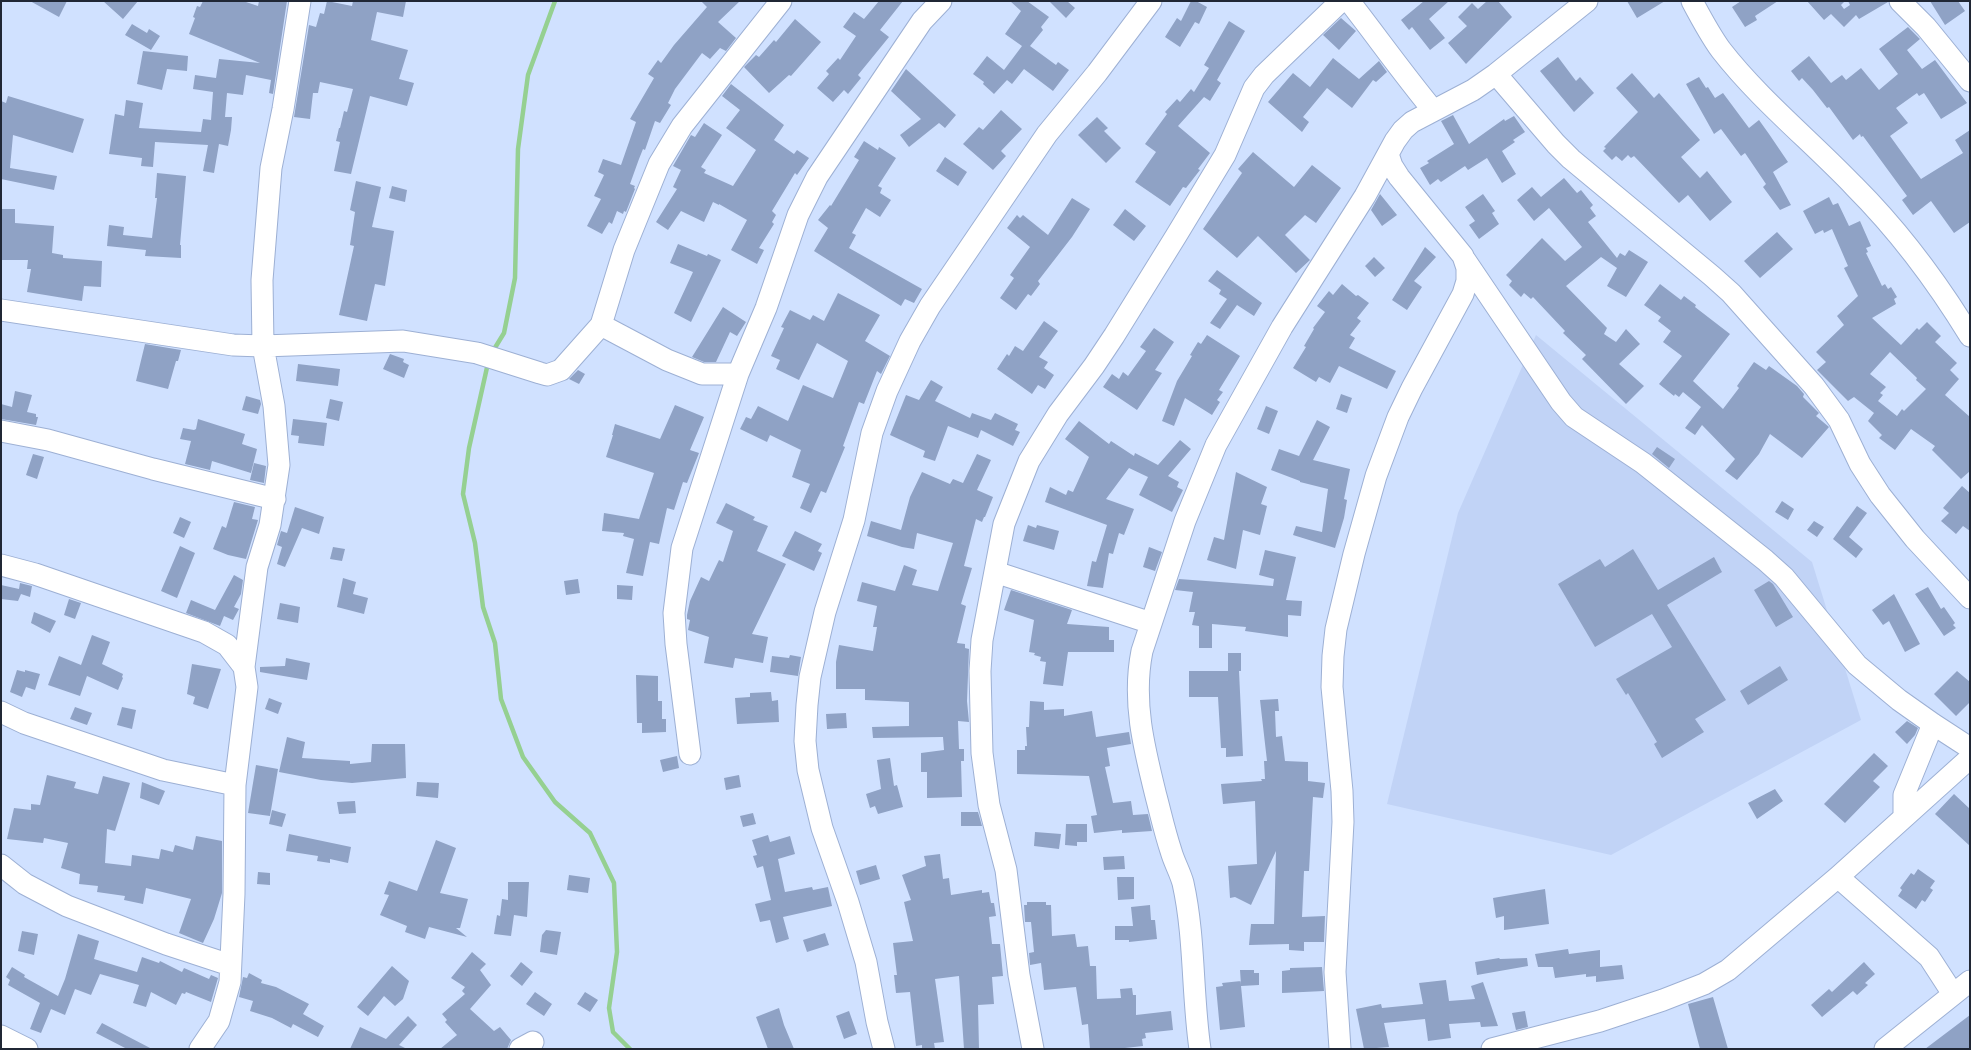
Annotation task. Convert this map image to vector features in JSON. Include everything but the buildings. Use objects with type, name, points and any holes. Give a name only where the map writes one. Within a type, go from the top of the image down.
[{"type":"street","points":[[200,1049],[219,1021],[230,982],[234,894],[235,785],[247,688],[244,667],[257,567],[275,499],[279,465],[274,406],[263,346],[262,280],[271,168],[283,109],[300,1]]},
{"type":"street","points":[[1,310],[199,341],[263,346],[403,341],[490,356],[525,370],[547,375],[561,370],[600,325],[624,250],[659,164],[670,143],[781,1]]},
{"type":"street","points":[[690,754],[676,644],[674,613],[682,548],[738,374],[766,308],[798,215],[822,168],[922,21],[941,1]]},
{"type":"street","points":[[884,1049],[866,962],[848,902],[822,828],[808,770],[805,741],[807,705],[810,676],[824,612],[854,520],[872,433],[886,391],[910,341],[930,306],[1047,134],[1097,73],[1151,1]]},
{"type":"street","points":[[1033,1049],[1019,975],[1006,870],[989,805],[982,753],[980,710],[981,656],[988,601],[1004,524],[1015,492],[1029,461],[1058,414],[1114,336],[1220,164],[1237,130],[1254,88],[1264,75],[1341,1]]},
{"type":"street","points":[[1349,1],[1433,110]]},
{"type":"street","points":[[1200,1049],[1190,926],[1182,882],[1171,852],[1140,728],[1137,695],[1137,673],[1142,651],[1185,521],[1216,445],[1282,327],[1365,196],[1403,130],[1412,122],[1472,90],[1496,74],[1587,1]]},
{"type":"street","points":[[1692,1],[1713,40],[1730,61],[1799,133],[1855,186],[1925,268],[1945,295],[1970,336]]},
{"type":"street","points":[[1900,1],[1926,27],[1970,81]]},
{"type":"street","points":[[1496,74],[1556,144],[1718,282],[1802,372],[1839,420],[1860,464],[1880,495],[1915,539],[1970,598]]},
{"type":"street","points":[[1388,154],[1392,166],[1399,177],[1462,256],[1560,402],[1574,417],[1643,463],[1766,560],[1784,577],[1857,665],[1932,724],[1970,748]]},
{"type":"street","points":[[1340,1049],[1335,972],[1343,822],[1342,791],[1332,687],[1336,629],[1371,494],[1389,442],[1412,388],[1463,294],[1467,281],[1467,268],[1462,256]]},
{"type":"street","points":[[600,325],[667,360],[702,374],[738,374]]},
{"type":"street","points":[[1,431],[48,440],[153,469],[275,499]]},
{"type":"street","points":[[1,565],[35,574],[204,632],[227,645],[244,667]]},
{"type":"street","points":[[995,572],[1151,623]]},
{"type":"street","points":[[1,712],[24,723],[163,770],[235,785]]},
{"type":"street","points":[[1904,816],[1904,795],[1932,724]]},
{"type":"street","points":[[1492,1049],[1600,1021],[1663,1000],[1704,984],[1728,970],[1838,877],[1970,758]]},
{"type":"street","points":[[1,865],[25,884],[67,906],[166,944],[230,965]]},
{"type":"street","points":[[1838,877],[1929,957],[1953,994]]},
{"type":"street","points":[[1886,1049],[1970,981]]},
{"type":"street","points":[[1,1036],[27,1049]]},
{"type":"shaded area","points":[[1536,335],[1812,562],[1861,720],[1611,855],[1387,804],[1458,513]]},
{"type":"waterway","points":[[493,351],[504,333],[515,278],[518,149],[528,75],[555,1]]},
{"type":"waterway","points":[[488,363],[469,448],[463,494],[475,543],[483,607],[495,643],[501,699],[523,757],[555,802],[590,833],[614,883],[617,952],[609,1008],[613,1032],[630,1049]]}]
